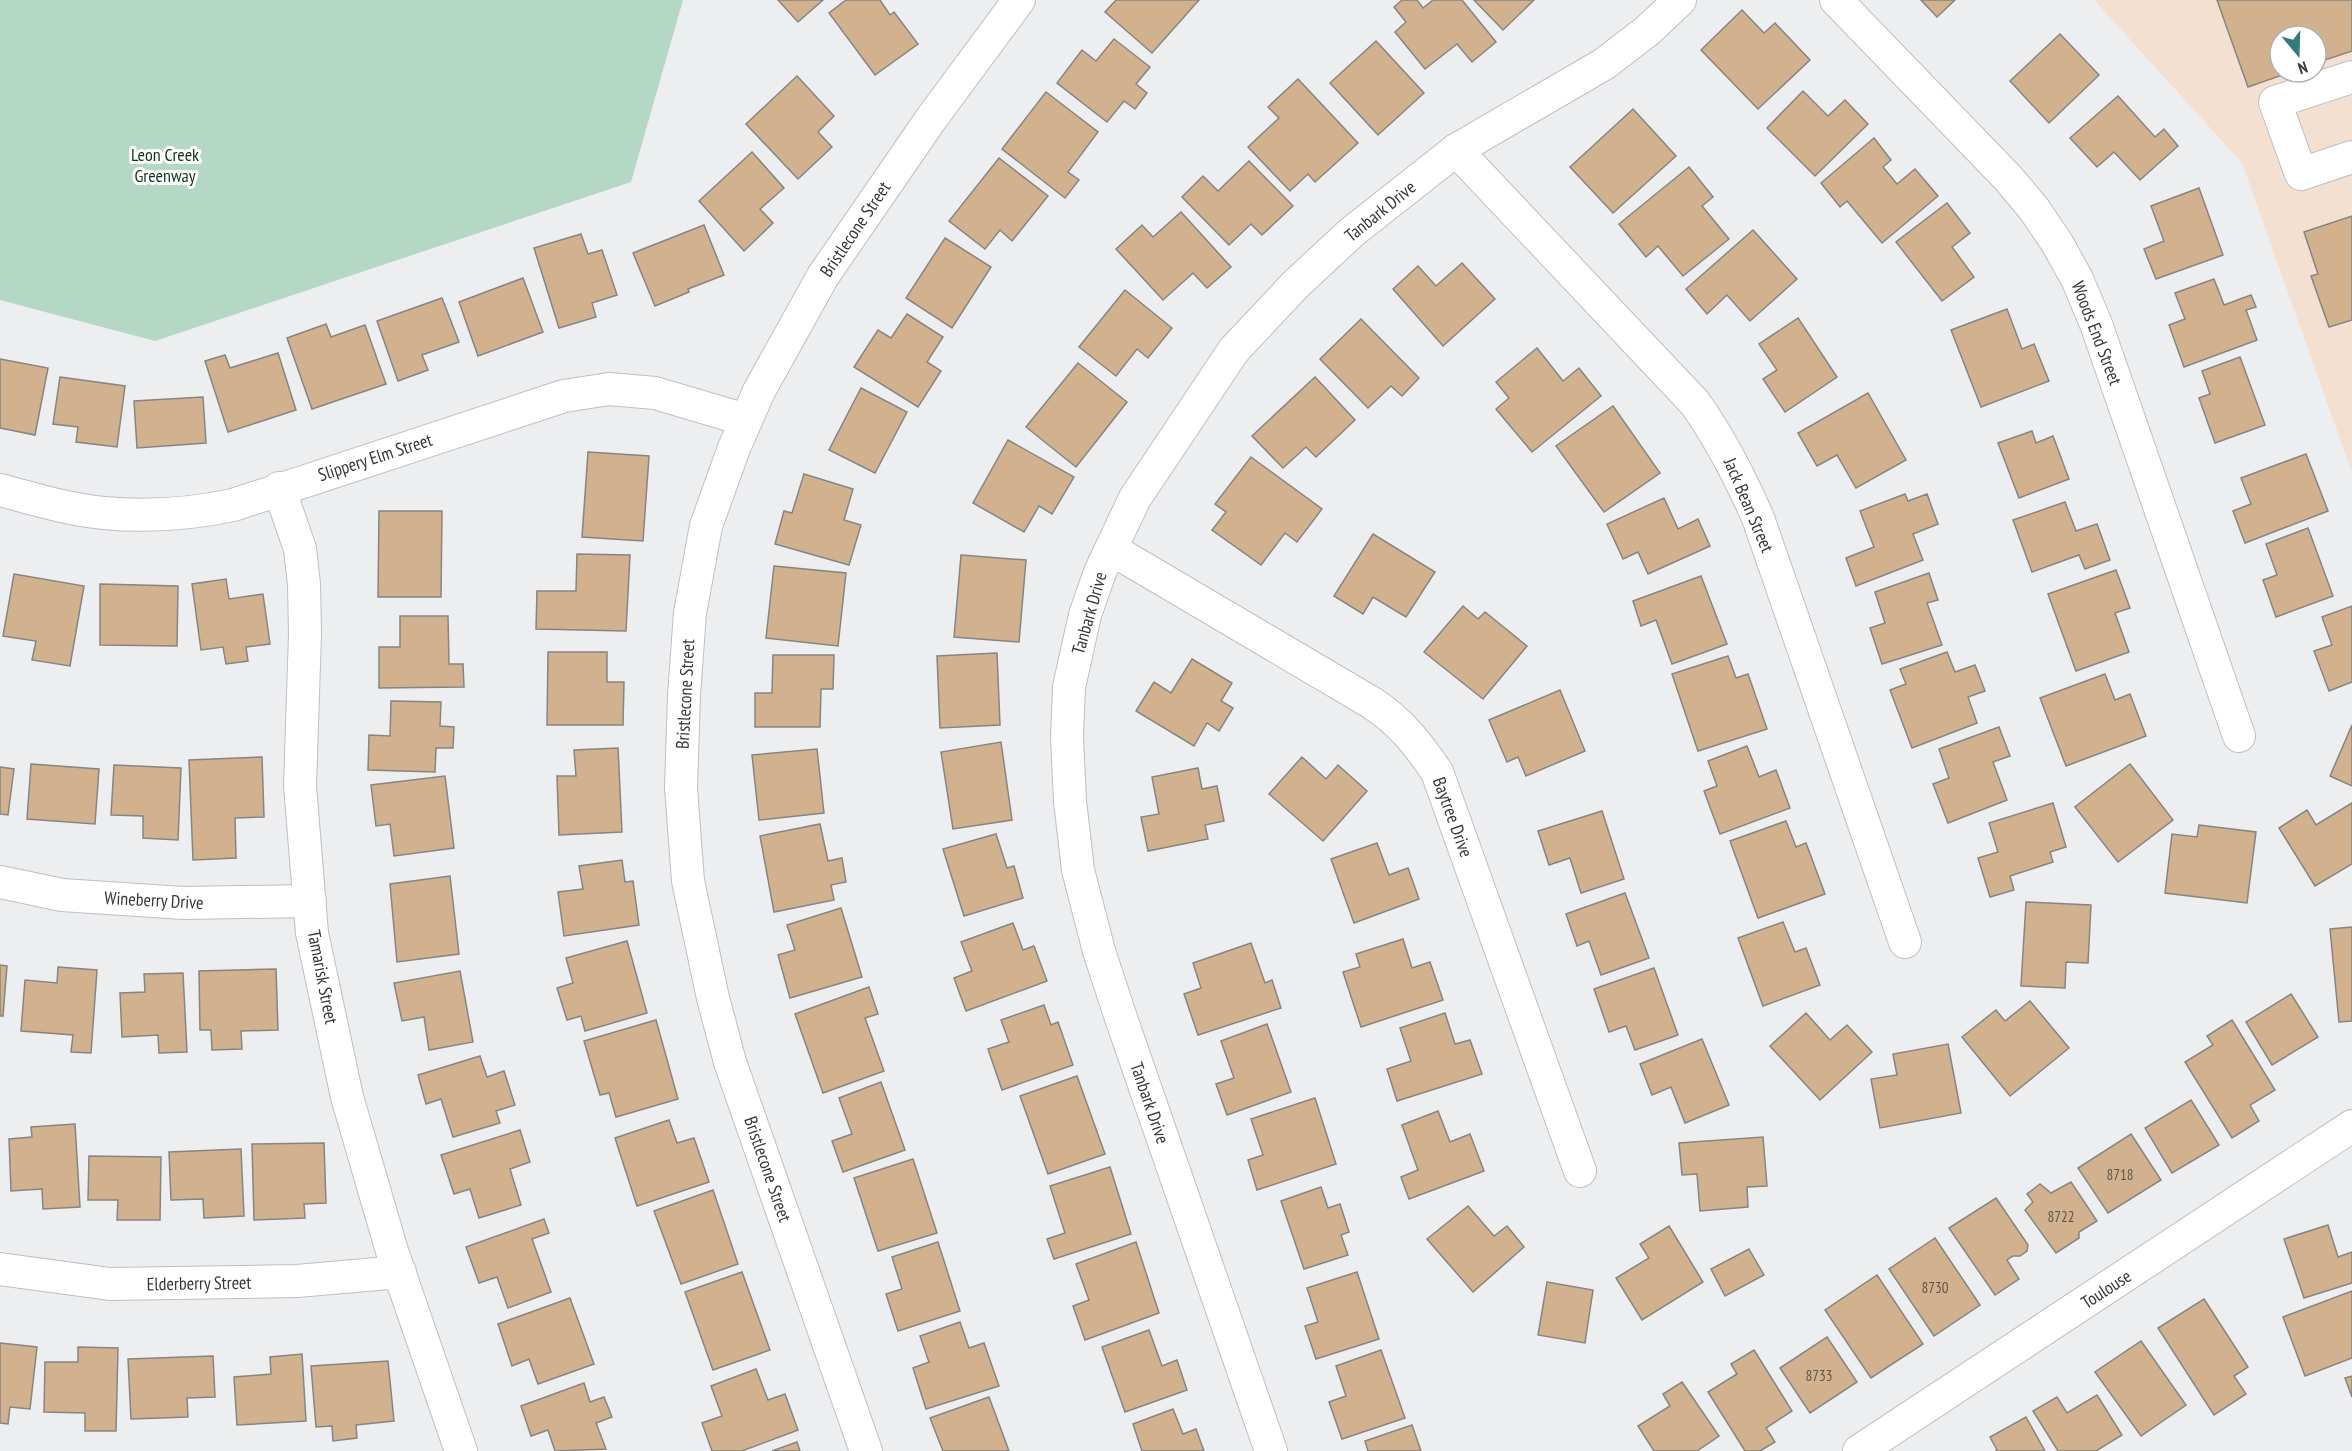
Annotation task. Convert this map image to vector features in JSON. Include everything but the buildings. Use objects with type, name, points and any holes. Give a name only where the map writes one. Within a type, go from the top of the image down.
[{"type":"street","name":"Tanbark Drive","points":[[1271,1451],[1121,1018],[1078,870],[1070,801],[1067,737],[1069,687],[1085,615],[1100,572],[1135,498],[1234,350],[1295,285],[1352,232],[1456,150],[1604,64],[1647,32],[1680,0]]},
{"type":"street","name":"Woods End Street","points":[[1836,0],[2008,178],[2034,209],[2058,243],[2073,270],[2096,324],[2239,736]]},
{"type":"street","name":"Bristlecone Street","points":[[866,1451],[730,1062],[713,998],[688,880],[681,788],[690,612],[706,526],[734,448],[759,392],[823,276],[1014,2]]},
{"type":"street","points":[[2352,77],[2275,102],[2301,174],[2352,157]]},
{"type":"street","name":"Jack Bean Street","points":[[1456,150],[1695,403],[1720,438],[1758,518],[1905,942]]},
{"type":"street","name":"Slippery Elm Street","points":[[0,490],[103,513],[152,514],[206,510],[232,505],[564,396],[609,389],[654,393],[746,420]]},
{"type":"street","name":"Tamarisk Street","points":[[279,488],[300,549],[304,584],[305,634],[300,786],[312,933],[347,1097],[400,1272],[461,1451]]},
{"type":"street","name":"Baytree Drive","points":[[1111,549],[1372,703],[1388,714],[1416,740],[1437,772],[1580,1171]]},
{"type":"street","name":"Wineberry Drive","points":[[0,882],[62,895],[183,903],[310,901]]},
{"type":"street","name":"Toulouse","points":[[1859,1451],[2352,1126]]},
{"type":"street","name":"Elderberry Street","points":[[0,1269],[110,1284],[297,1281],[400,1272]]},
{"type":"shaded area","points":[[2094,0],[2352,0],[2352,473],[2242,163]]},
{"type":"green space","name":"Leon Creek Greenway","points":[[0,0],[683,0],[631,182],[155,341],[0,300]]}]
